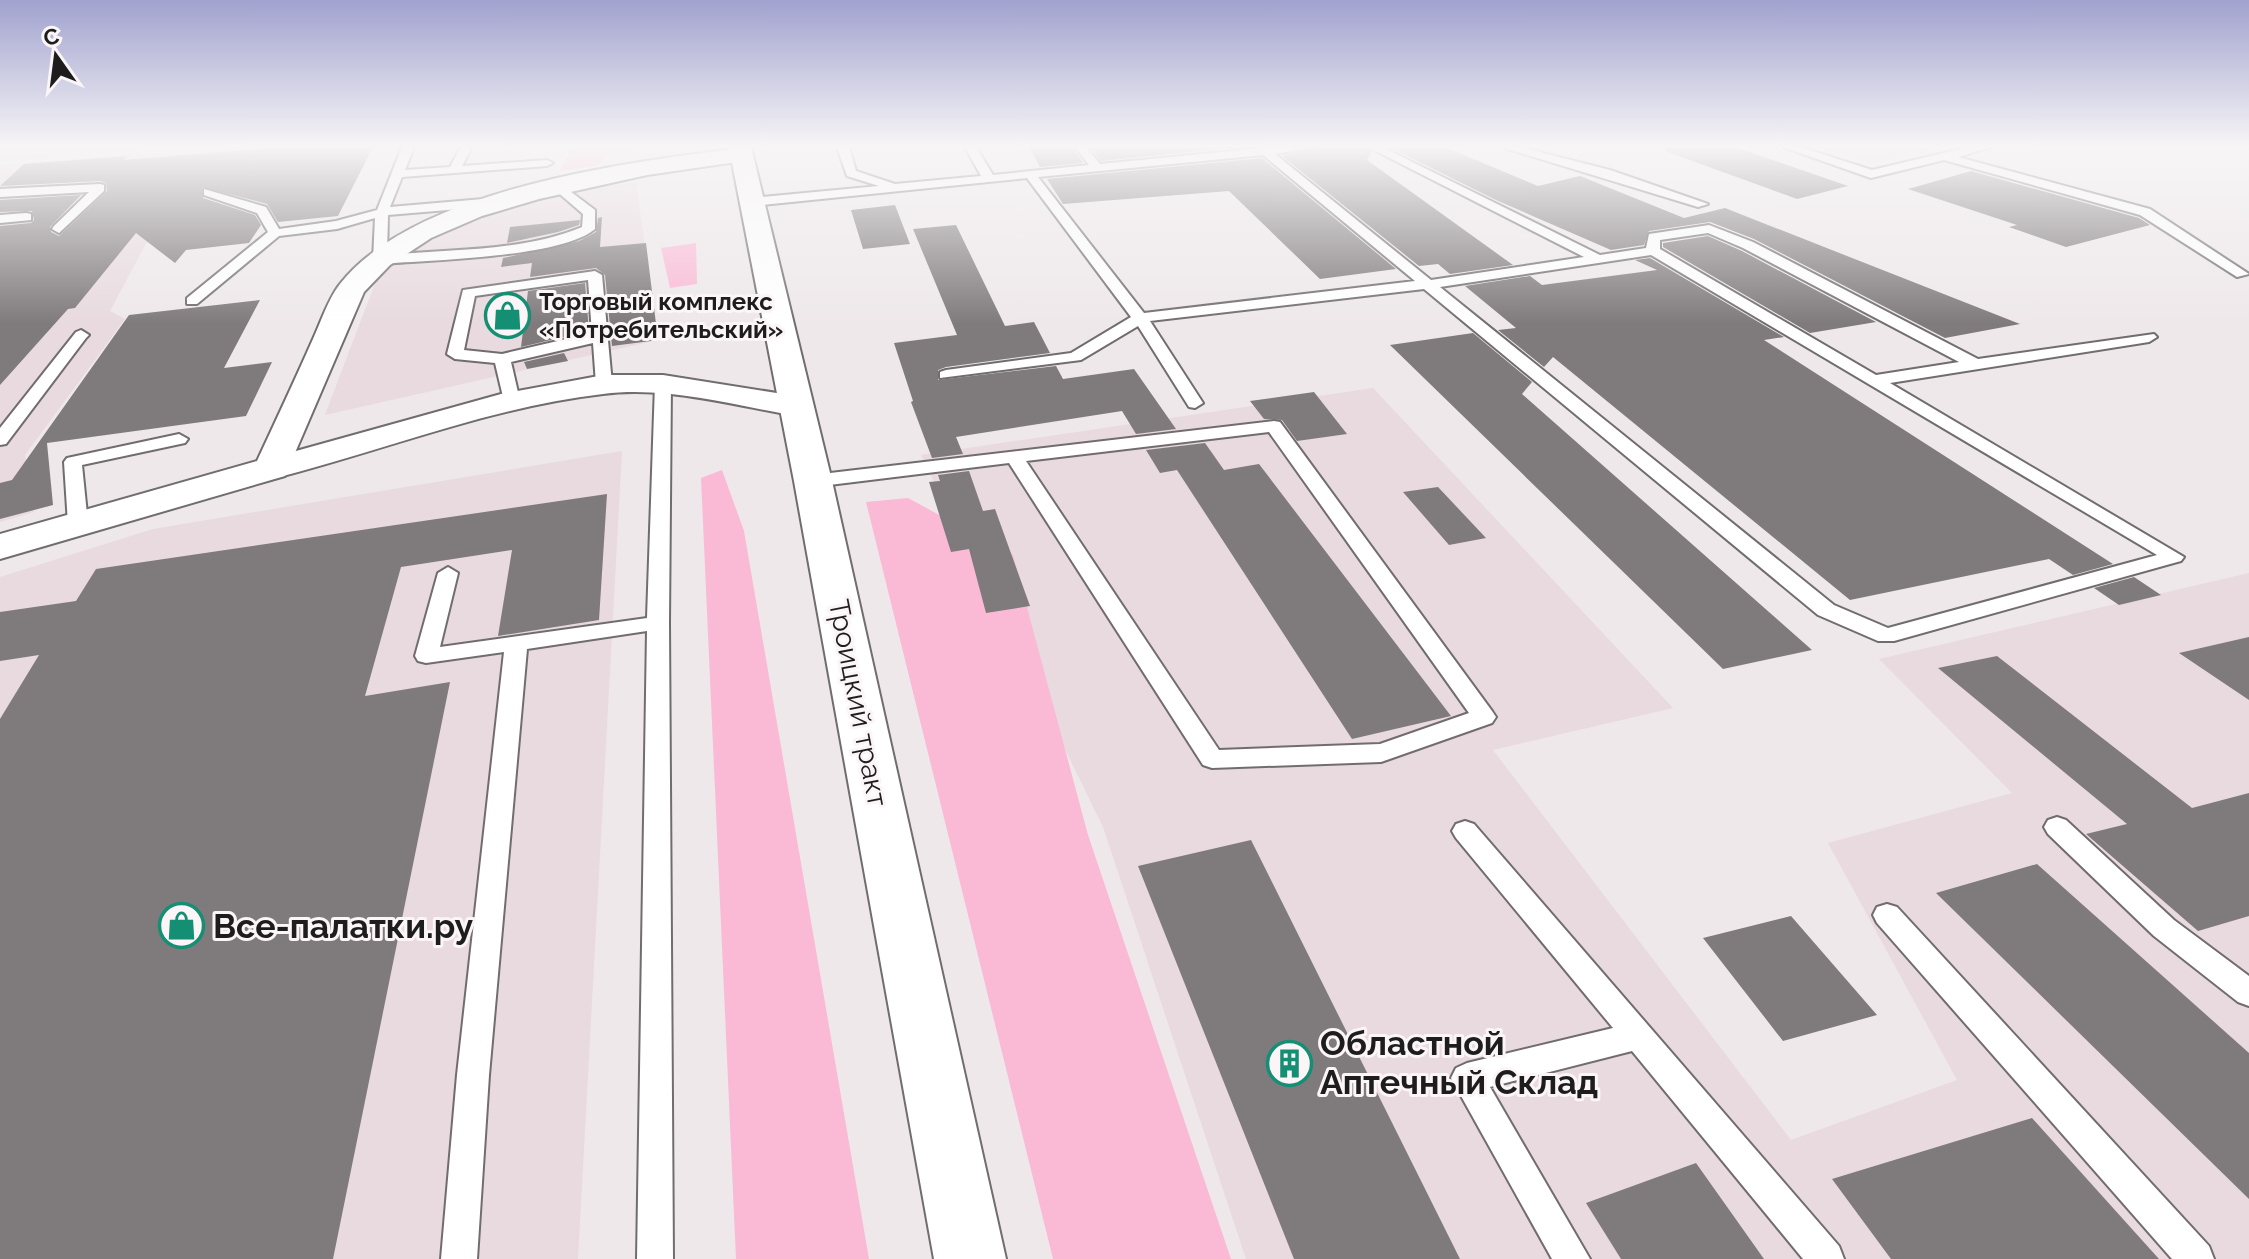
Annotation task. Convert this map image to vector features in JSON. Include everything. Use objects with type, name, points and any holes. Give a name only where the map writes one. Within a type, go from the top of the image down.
[{"type":"main road","points":[[0,547],[272,468],[358,278],[408,239],[496,206]]},
{"type":"main road","name":"Троицкий тракт","points":[[753,206],[813,481],[970,1259]]},
{"type":"street","points":[[272,468],[512,401],[604,384],[663,384],[796,406]]},
{"type":"lane","points":[[59,229],[82,206]]},
{"type":"lane","points":[[249,206],[262,210],[275,233]]},
{"type":"lane","points":[[384,206],[380,260],[542,242],[580,234],[588,229],[590,213],[583,206]]},
{"type":"lane","points":[[192,301],[275,233],[337,225],[382,212],[449,206]]},
{"type":"lane","points":[[1054,206],[1140,318],[1195,403]]},
{"type":"lane","points":[[946,375],[1075,357],[1140,318],[1430,284],[1653,251],[2174,557],[1886,636],[1826,610],[1430,284],[1332,206]]},
{"type":"lane","points":[[1491,206],[1596,258]]},
{"type":"lane","points":[[2122,206],[2145,212],[2242,274]]},
{"type":"lane","points":[[0,219],[26,217]]},
{"type":"lane","points":[[1653,251],[1654,237],[1709,229],[1748,245],[1977,365]]},
{"type":"lane","points":[[601,336],[502,359],[455,354],[468,293],[595,275],[601,336],[604,384]]},
{"type":"lane","points":[[0,440],[81,335]]},
{"type":"lane","points":[[1877,380],[2149,337]]},
{"type":"lane","points":[[502,359],[512,401]]},
{"type":"lane","points":[[655,1259],[658,623],[663,384]]},
{"type":"lane","points":[[813,481],[1014,456],[1274,426],[1484,717],[1381,753],[1212,759],[1014,456]]},
{"type":"lane","points":[[78,524],[73,462],[179,439]]},
{"type":"lane","points":[[448,573],[426,656],[658,623]]},
{"type":"lane","points":[[459,1259],[473,1075],[516,643]]},
{"type":"lane","points":[[2057,827],[2164,928],[2249,993]]},
{"type":"lane","points":[[1465,831],[1826,1259]]},
{"type":"lane","points":[[1887,915],[2196,1259]]},
{"type":"lane","points":[[1572,1259],[1467,1078],[1638,1036]]},
{"type":"shaded area","points":[[0,206],[182,206],[150,236],[110,311],[125,319],[25,455],[34,512],[0,522]]},
{"type":"shaded area","name":"Торговый комплекс «Потребительский»","points":[[510,206],[639,206],[658,340],[325,415],[380,270],[432,235]]},
{"type":"shaded area","points":[[696,243],[697,284],[670,288],[661,248]]},
{"type":"shaded area","points":[[1373,388],[1673,708],[1493,750],[1791,1140],[1957,1080],[1828,843],[2012,793],[1879,659],[2249,573],[2249,1259],[1246,1259],[1103,827],[921,455]]},
{"type":"shaded area","points":[[622,451],[578,1259],[0,1259],[0,577],[153,529]]},
{"type":"shaded area","points":[[722,470],[744,531],[869,1259],[736,1259],[701,478]]},
{"type":"shaded area","points":[[908,498],[1013,555],[1088,835],[1231,1259],[1053,1259],[866,502]]},
{"type":"building","points":[[0,206],[71,206],[50,227],[51,232],[59,236],[91,206],[227,206],[255,215],[261,225],[249,243],[186,250],[175,263],[136,233],[75,308],[68,309],[0,385],[0,226],[31,223],[34,220],[32,211],[0,212]]},
{"type":"building","points":[[268,206],[343,206],[338,216],[278,222]]},
{"type":"building","points":[[895,206],[910,244],[863,249],[851,210]]},
{"type":"building","points":[[1244,206],[1320,206],[1396,269],[1320,279]]},
{"type":"building","points":[[1344,206],[1431,206],[1513,265],[1450,274],[1438,264],[1419,266]]},
{"type":"building","points":[[1509,206],[1654,206],[1684,218],[1725,208],[2020,324],[1945,338],[1754,239],[1710,222],[1649,231],[1644,245],[1611,250]]},
{"type":"building","points":[[1959,206],[2095,206],[2139,218],[2150,225],[2066,247],[2009,227],[2017,225]]},
{"type":"building","points":[[602,217],[600,247],[646,243],[658,340],[612,346],[605,275],[596,268],[530,277],[532,263],[501,267],[503,258],[579,241],[596,232],[598,218]]},
{"type":"building","points":[[580,220],[579,225],[558,232],[507,243],[510,227]]},
{"type":"building","points":[[956,225],[1005,326],[1034,322],[1050,353],[946,367],[938,370],[938,380],[1056,366],[1063,379],[1134,369],[1176,429],[1136,434],[1122,411],[956,437],[963,454],[932,458],[894,343],[957,335],[913,229]]},
{"type":"building","points":[[1708,236],[1876,322],[1810,333],[1663,247],[1663,243]]},
{"type":"building","points":[[1650,258],[1784,337],[1764,340],[2113,564],[2073,575],[2049,559],[1850,600],[1553,357],[1544,367],[1498,330],[1516,328],[1465,286],[1530,276],[1542,285],[1657,270],[1635,260]]},
{"type":"building","points":[[585,283],[589,331],[521,347],[528,291]]},
{"type":"building","points":[[260,300],[224,368],[272,362],[246,416],[47,443],[53,505],[0,519],[0,483],[12,480],[129,315]]},
{"type":"building","points":[[1473,333],[1532,382],[1522,394],[1812,650],[1723,669],[1390,345]]},
{"type":"building","points":[[564,353],[568,361],[527,369],[524,362]]},
{"type":"building","points":[[1314,392],[1347,434],[1297,441],[1282,420],[1264,419],[1250,401]]},
{"type":"building","points":[[1205,443],[1224,470],[1259,464],[1451,716],[1352,739],[1177,470],[1160,473],[1146,450]]},
{"type":"building","points":[[969,471],[983,511],[995,509],[1030,606],[986,613],[969,549],[951,552],[929,482],[940,481],[938,475]]},
{"type":"building","points":[[1438,487],[1486,538],[1449,545],[1403,492]]},
{"type":"building","points":[[607,494],[599,620],[498,636],[512,550],[401,567],[365,696],[450,682],[333,1259],[0,1259],[0,719],[39,655],[0,661],[0,612],[76,601],[96,569]]},
{"type":"building","points":[[2134,577],[2161,595],[2119,605],[2094,588]]},
{"type":"building","points":[[2249,637],[2249,700],[2179,653]]},
{"type":"building","points":[[1997,656],[2192,808],[2249,793],[2249,916],[2198,931],[2086,834],[2127,824],[1938,668]]},
{"type":"building","name":"Областной Аптечный Склад","points":[[1251,840],[1460,1259],[1294,1259],[1138,866]]},
{"type":"building","points":[[2037,864],[2249,1053],[2249,1199],[1936,893]]},
{"type":"building","points":[[1791,916],[1877,1015],[1783,1041],[1703,938]]},
{"type":"building","points":[[2032,1118],[2159,1259],[1891,1259],[1832,1179]]},
{"type":"building","points":[[1696,1163],[1764,1259],[1621,1259],[1586,1203]]},
{"type":"place","name":"Торговый комплекс «Потребительский»","points":[[508,315]]},
{"type":"place","name":"Все-палатки.ру","points":[[182,926]]},
{"type":"place","name":"Областной Аптечный Склад","points":[[1289,1063]]}]
